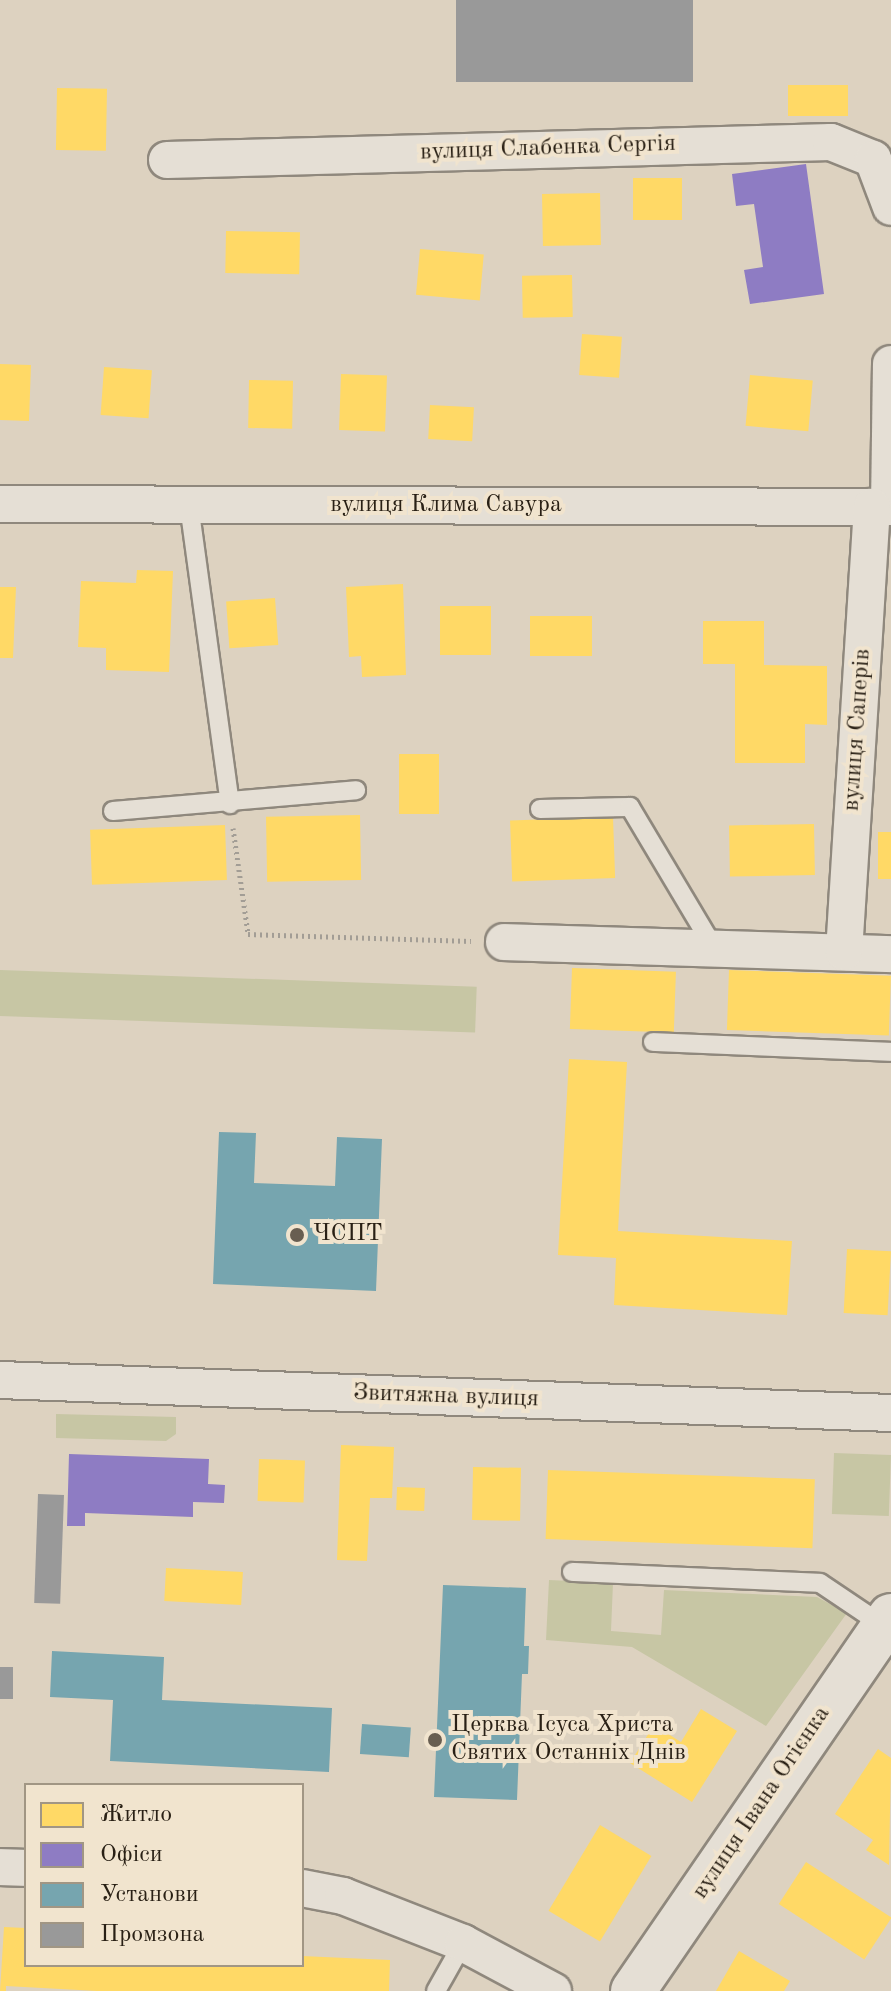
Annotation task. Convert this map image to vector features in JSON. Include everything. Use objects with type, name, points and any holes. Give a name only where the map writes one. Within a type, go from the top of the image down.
[{"type":"street","name":"вулиця Слабенка Сергія","points":[[167,160],[831,142],[873,159],[891,207]]},
{"type":"street","points":[[884,507],[891,364]]},
{"type":"street","name":"вулиця Клима Савура","points":[[0,504],[884,507]]},
{"type":"street","name":"вулиця Саперів","points":[[844,952],[884,507]]},
{"type":"street","points":[[504,942],[891,954]]},
{"type":"street","name":"Звитяжна вулиця","points":[[0,1380],[891,1413]]},
{"type":"street","name":"вулиця Івана Огієнка","points":[[633,1991],[888,1621]]},
{"type":"street","points":[[0,1867],[24,1868]]},
{"type":"street","points":[[304,1888],[343,1896],[463,1943],[553,1991]]},
{"type":"lane","points":[[189,505],[230,804]]},
{"type":"lane","points":[[113,811],[230,804],[356,790]]},
{"type":"lane","points":[[540,809],[630,807],[714,948]]},
{"type":"lane","points":[[653,1042],[891,1052]]},
{"type":"lane","points":[[572,1572],[820,1583],[888,1621]]},
{"type":"lane","points":[[436,1991],[463,1943]]},
{"type":"path","points":[[230,804],[248,934],[504,942]]},
{"type":"green space","points":[[0,970],[477,987],[475,1033],[0,1016]]},
{"type":"green space","points":[[56,1414],[176,1417],[176,1434],[166,1441],[56,1438]]},
{"type":"green space","points":[[834,1453],[891,1455],[889,1516],[832,1514]]},
{"type":"green space","points":[[549,1580],[613,1583],[611,1631],[661,1635],[664,1590],[817,1597],[847,1613],[766,1726],[632,1647],[546,1640]]},
{"type":"building: Житло","points":[[788,85],[848,85],[848,116],[788,116]]},
{"type":"building: Житло","points":[[57,88],[107,89],[106,151],[56,150]]},
{"type":"building: Житло","points":[[633,178],[682,178],[682,220],[633,220]]},
{"type":"building: Житло","points":[[600,193],[601,245],[543,246],[542,194]]},
{"type":"building: Житло","points":[[226,231],[300,232],[299,274],[225,273]]},
{"type":"building: Житло","points":[[420,249],[484,255],[480,300],[416,295]]},
{"type":"building: Житло","points":[[572,275],[573,317],[523,318],[522,276]]},
{"type":"building: Житло","points":[[582,334],[622,337],[619,378],[579,375]]},
{"type":"building: Житло","points":[[0,364],[31,365],[29,421],[0,420]]},
{"type":"building: Житло","points":[[104,367],[152,370],[149,418],[101,415]]},
{"type":"building: Житло","points":[[341,374],[387,376],[385,432],[339,430]]},
{"type":"building: Житло","points":[[750,375],[813,380],[808,431],[746,426]]},
{"type":"building: Житло","points":[[249,380],[293,381],[292,429],[248,428]]},
{"type":"building: Житло","points":[[430,405],[474,407],[472,441],[428,439]]},
{"type":"building: Житло","points":[[137,570],[173,571],[169,672],[106,670],[106,648],[78,647],[81,581],[136,583]]},
{"type":"building: Житло","points":[[403,584],[406,675],[362,677],[361,656],[349,657],[346,587]]},
{"type":"building: Житло","points":[[0,587],[16,587],[13,658],[0,658]]},
{"type":"building: Житло","points":[[275,598],[278,645],[229,648],[226,601]]},
{"type":"building: Житло","points":[[440,606],[491,606],[491,655],[440,655]]},
{"type":"building: Житло","points":[[530,616],[592,616],[592,656],[530,656]]},
{"type":"building: Житло","points":[[703,621],[764,621],[764,665],[827,666],[827,725],[805,724],[805,763],[735,763],[735,664],[703,664]]},
{"type":"building: Житло","points":[[399,754],[439,754],[439,814],[399,814]]},
{"type":"building: Житло","points":[[360,815],[361,880],[267,882],[266,817]]},
{"type":"building: Житло","points":[[613,817],[615,878],[512,882],[510,821]]},
{"type":"building: Житло","points":[[814,824],[815,875],[730,876],[729,825]]},
{"type":"building: Житло","points":[[225,825],[227,880],[92,885],[90,830]]},
{"type":"building: Житло","points":[[878,832],[891,832],[891,879],[878,879]]},
{"type":"building: Житло","points":[[572,968],[676,972],[674,1033],[570,1029]]},
{"type":"building: Житло","points":[[729,970],[891,976],[889,1036],[727,1030]]},
{"type":"building: Житло","points":[[569,1059],[627,1062],[618,1231],[792,1241],[787,1315],[614,1305],[616,1258],[558,1255]]},
{"type":"building: Житло","points":[[847,1249],[891,1251],[888,1315],[844,1313]]},
{"type":"building: Житло","points":[[341,1445],[394,1447],[392,1498],[370,1498],[367,1561],[337,1560]]},
{"type":"building: Житло","points":[[259,1459],[305,1461],[304,1503],[258,1501]]},
{"type":"building: Житло","points":[[473,1467],[521,1468],[520,1521],[472,1520]]},
{"type":"building: Житло","points":[[548,1470],[815,1479],[812,1548],[546,1539]]},
{"type":"building: Житло","points":[[397,1487],[425,1488],[424,1511],[396,1510]]},
{"type":"building: Житло","points":[[166,1568],[243,1572],[241,1605],[164,1601]]},
{"type":"building: Житло","points":[[701,1709],[737,1731],[692,1802],[630,1763],[654,1725],[681,1742]]},
{"type":"building: Житло","points":[[878,1749],[891,1758],[889,1865],[866,1850],[873,1840],[835,1814]]},
{"type":"building: Житло","points":[[600,1825],[651,1856],[600,1942],[548,1911]]},
{"type":"building: Житло","points":[[806,1862],[891,1917],[864,1959],[779,1904]]},
{"type":"building: Житло","points":[[4,1927],[24,1928],[24,1967],[304,1967],[304,1956],[390,1960],[389,1991],[97,1991],[6,1986],[6,1991],[0,1991]]},
{"type":"building: Житло","points":[[739,1951],[790,1981],[784,1991],[716,1991]]},
{"type":"building: Офіси","points":[[806,164],[824,294],[750,304],[744,270],[763,267],[754,204],[736,206],[732,174]]},
{"type":"building: Офіси","points":[[69,1454],[209,1459],[208,1484],[225,1485],[224,1503],[193,1502],[193,1517],[85,1513],[85,1526],[67,1526]]},
{"type":"building: Установи","name":"ЧСПТ","points":[[219,1132],[256,1133],[254,1183],[335,1186],[337,1137],[382,1139],[376,1291],[213,1284]]},
{"type":"building: Установи","points":[[443,1585],[526,1588],[524,1646],[529,1646],[528,1674],[522,1674],[517,1800],[434,1797]]},
{"type":"building: Установи","points":[[52,1651],[164,1657],[162,1700],[332,1708],[329,1772],[110,1761],[113,1700],[50,1697]]},
{"type":"building: Установи","points":[[362,1724],[411,1727],[409,1757],[360,1754]]},
{"type":"building: Промзона","points":[[456,0],[693,0],[693,82],[456,82]]},
{"type":"building: Промзона","points":[[38,1494],[64,1495],[60,1604],[34,1603]]},
{"type":"building: Промзона","points":[[0,1667],[13,1667],[13,1699],[0,1699]]},
{"type":"place","name":"ЧСПТ","points":[[297,1235]]},
{"type":"place","name":"Церква Ісуса Христа Святих Останніх Днів","points":[[435,1740]]}]
